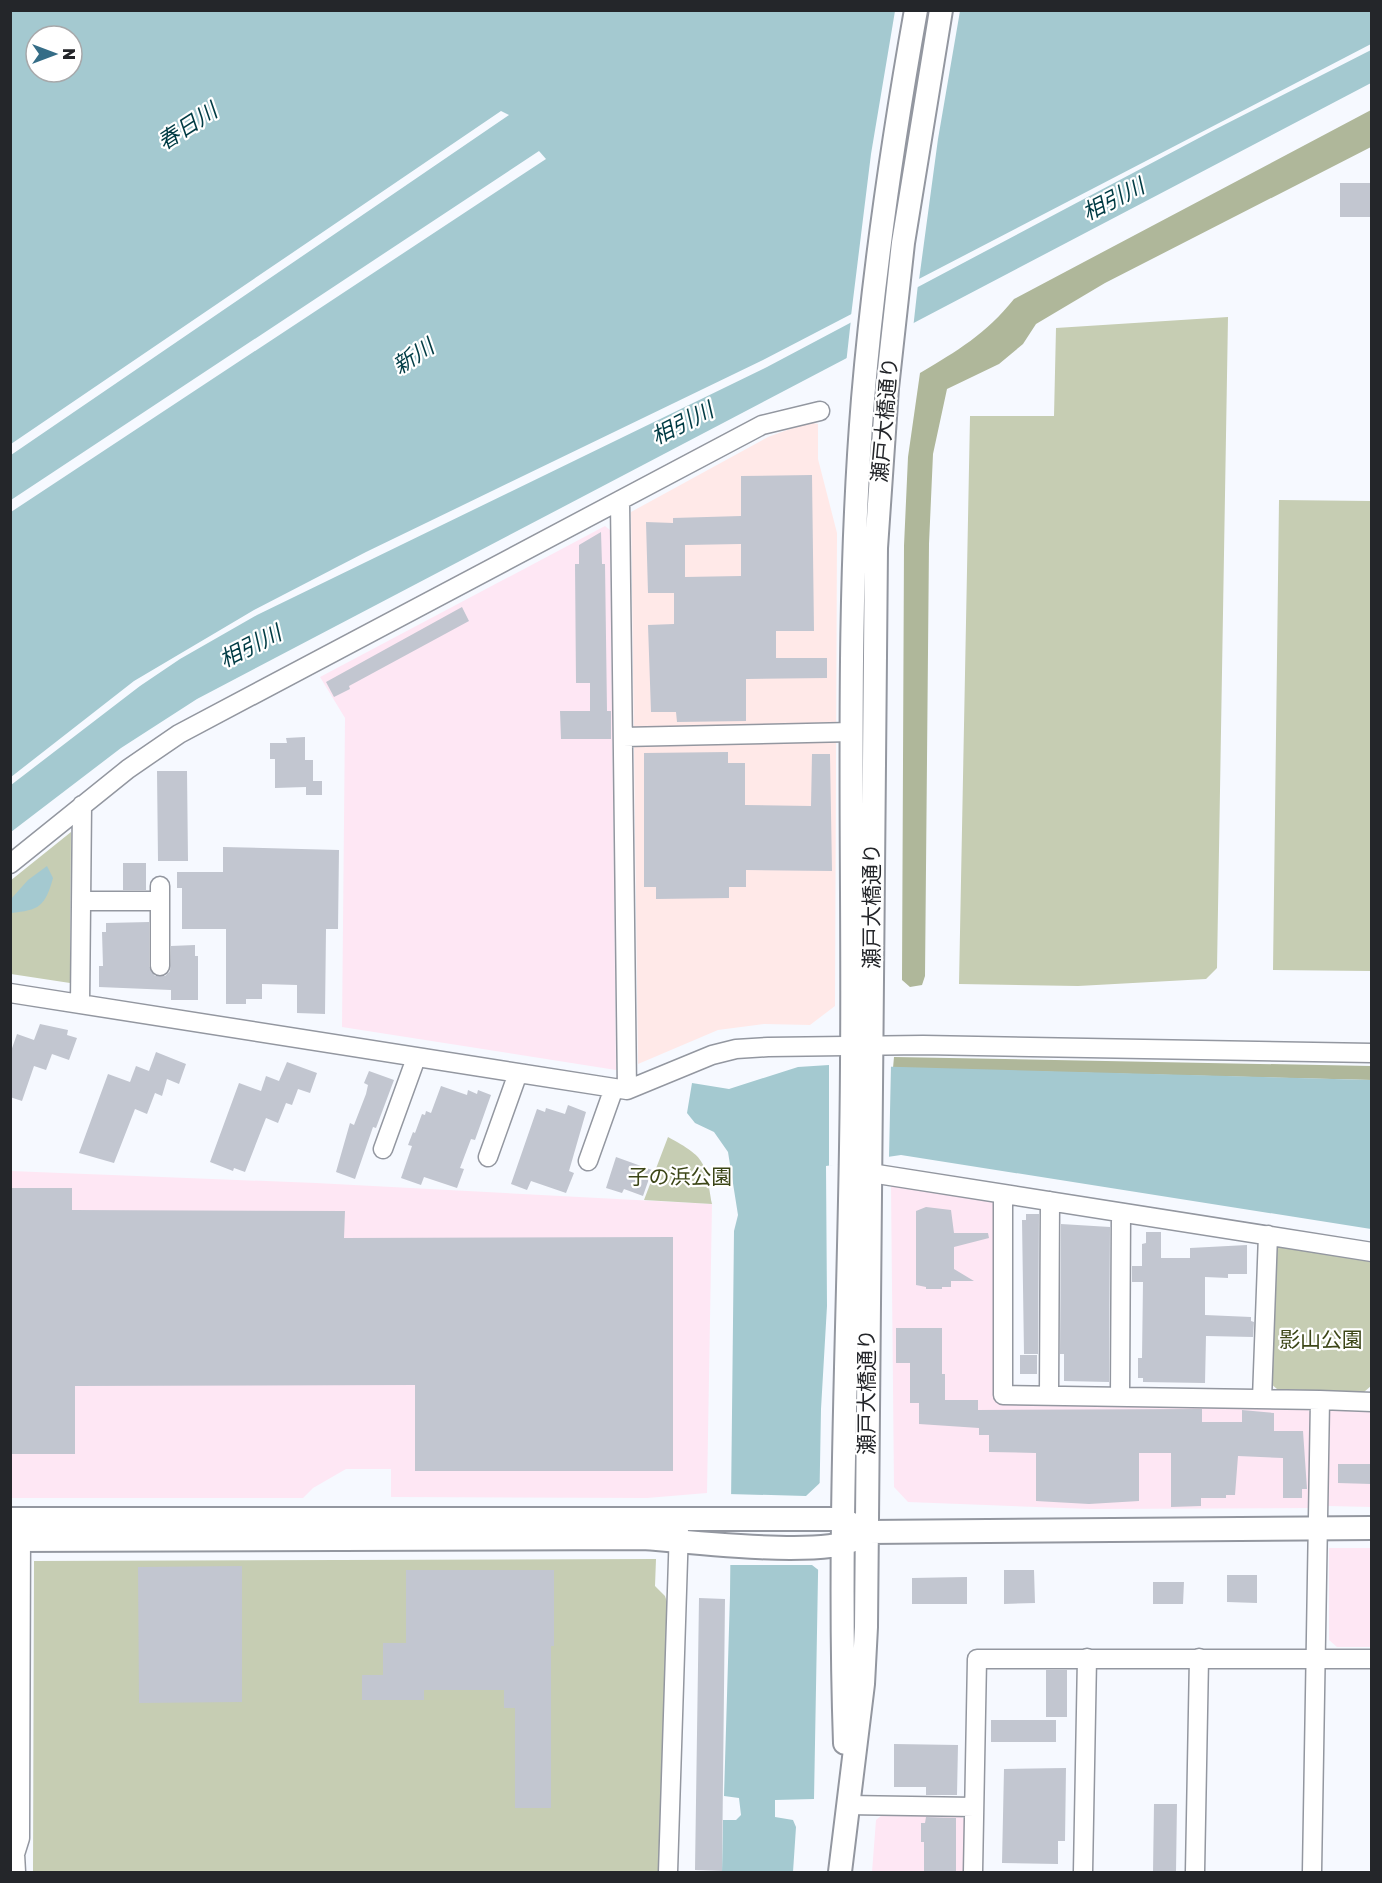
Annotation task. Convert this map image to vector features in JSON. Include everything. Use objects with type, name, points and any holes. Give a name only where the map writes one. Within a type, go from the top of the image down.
[{"type":"street","name":"瀬戸大橋通り","points":[[862,1055],[852,732],[855,548],[863,401],[876,264],[916,10]]},
{"type":"street","name":"瀬戸大橋通り","points":[[840,1872],[864,1684],[868,1532],[860,1167],[862,1055],[871,861],[876,548],[887,388],[904,233],[941,10]]},
{"type":"street","points":[[10,864],[128,769],[179,734],[762,425],[820,411]]},
{"type":"street","points":[[588,1161],[620,1089],[623,737],[620,501]]},
{"type":"street","points":[[623,737],[852,732]]},
{"type":"street","points":[[80,1004],[82,805]]},
{"type":"street","points":[[81,902],[160,894],[160,966]]},
{"type":"street","points":[[10,993],[620,1089],[712,1055],[736,1049],[862,1055],[1371,1053]]},
{"type":"street","points":[[383,1149],[416,1058]]},
{"type":"street","points":[[488,1157],[518,1073]]},
{"type":"street","name":"瀬戸大橋通り","points":[[847,1805],[842,1664],[832,1546],[860,1167]]},
{"type":"street","points":[[860,1167],[1003,1194],[1371,1252]]},
{"type":"street","points":[[1003,1194],[1003,1395],[1371,1402]]},
{"type":"street","points":[[1049,1395],[1050,1201]]},
{"type":"street","points":[[1120,1397],[1121,1213]]},
{"type":"street","points":[[1262,1399],[1268,1235]]},
{"type":"street","points":[[1312,1872],[1320,1400]]},
{"type":"street","points":[[668,1872],[680,1517]]},
{"type":"street","points":[[16,1530],[680,1517],[833,1519],[868,1532]]},
{"type":"street","points":[[16,1530],[645,1538],[719,1545],[832,1546],[868,1532],[1371,1528]]},
{"type":"street","points":[[16,1530],[20,1838],[15,1854],[16,1872]]},
{"type":"street","points":[[1083,1872],[1087,1658]]},
{"type":"street","points":[[1195,1872],[1199,1658]]},
{"type":"street","points":[[973,1872],[977,1659],[1371,1659]]},
{"type":"street","points":[[847,1805],[974,1807]]},
{"type":"shaded area","points":[[809,422],[818,424],[818,459],[837,533],[835,1006],[810,1025],[764,1024],[718,1030],[638,1064],[631,512],[768,437]]},
{"type":"shaded area","points":[[605,526],[610,530],[616,1070],[342,1027],[345,718],[320,677]]},
{"type":"shaded area","points":[[11,1171],[316,1183],[712,1204],[707,1493],[647,1498],[391,1497],[391,1469],[346,1469],[313,1488],[303,1498],[11,1498]]},
{"type":"shaded area","points":[[891,1186],[989,1199],[996,1206],[996,1400],[1304,1405],[1311,1414],[1310,1508],[1090,1509],[908,1502],[894,1487]]},
{"type":"shaded area","points":[[1336,1406],[1371,1407],[1371,1507],[1328,1506],[1330,1411]]},
{"type":"shaded area","points":[[1329,1548],[1371,1548],[1371,1647],[1337,1647],[1329,1640]]},
{"type":"shaded area","points":[[882,1815],[961,1816],[965,1821],[965,1872],[872,1872],[876,1820]]},
{"type":"green space","points":[[1371,110],[1371,147],[1105,283],[1036,324],[1023,344],[999,364],[947,389],[933,454],[929,544],[925,976],[922,985],[910,987],[902,980],[904,546],[908,457],[920,373],[982,332],[1014,299]]},
{"type":"green space","points":[[1228,317],[1217,968],[1206,979],[1078,986],[959,984],[970,416],[1054,416],[1056,328]]},
{"type":"green space","points":[[1279,500],[1371,501],[1371,971],[1273,970]]},
{"type":"green space","points":[[71,832],[70,983],[11,974],[10,881]]},
{"type":"green space","points":[[894,1057],[1371,1066],[1372,1080],[893,1068]]},
{"type":"green space","name":"子の浜公園","points":[[668,1137],[690,1150],[702,1163],[708,1179],[712,1204],[644,1200]]},
{"type":"green space","name":"影山公園","points":[[1281,1245],[1363,1257],[1371,1261],[1371,1386],[1364,1392],[1277,1389],[1270,1383],[1274,1252]]},
{"type":"green space","points":[[656,1559],[655,1586],[665,1596],[668,1605],[660,1872],[33,1872],[34,1561]]},
{"type":"water","points":[[11,11],[1371,11],[1371,44],[763,360],[366,552],[254,610],[134,681],[11,777],[11,512],[546,159],[539,151],[11,500],[11,455],[509,115],[501,111],[11,444]]},
{"type":"water","name":"相引川","points":[[1371,50],[1371,83],[197,699],[121,748],[11,832],[11,785],[140,686],[180,659],[257,615],[767,367],[1214,130]]},
{"type":"water","points":[[47,866],[53,878],[44,901],[34,908],[11,913],[11,899],[28,880]]},
{"type":"water","points":[[829,1065],[1371,1080],[1371,1229],[901,1155],[826,1166],[827,1306],[821,1409],[814,1799],[775,1800],[775,1817],[793,1820],[796,1827],[793,1872],[722,1872],[723,1820],[736,1820],[741,1815],[739,1798],[724,1796],[730,1595],[734,1231],[738,1215],[728,1152],[714,1132],[695,1123],[687,1113],[692,1083],[729,1089],[798,1067]]},
{"type":"pier","points":[[895,11],[927,11],[901,159],[882,300],[851,316],[871,154]]},
{"type":"pier","points":[[929,11],[960,11],[938,139],[919,280],[886,298],[908,134]]},
{"type":"pier","points":[[918,284],[913,329],[881,346],[885,301]]},
{"type":"pier","points":[[882,303],[878,348],[846,364],[851,319]]},
{"type":"pier","points":[[829,1064],[891,1065],[889,1158],[829,1166]]},
{"type":"pier","points":[[823,1480],[821,1572],[812,1565],[727,1565],[728,1494],[806,1496]]},
{"type":"building","points":[[1340,183],[1371,183],[1371,217],[1340,217]]},
{"type":"building","points":[[812,475],[814,631],[776,631],[776,658],[827,658],[827,678],[746,679],[746,721],[677,722],[676,712],[651,712],[648,625],[674,624],[674,593],[648,593],[646,522],[673,523],[673,518],[741,516],[741,476]],"holes":[[[741,544],[741,576],[685,577],[685,545]]]},
{"type":"building","points":[[601,532],[602,564],[605,564],[607,711],[611,711],[611,739],[561,739],[560,711],[590,711],[590,683],[576,683],[575,564],[579,564],[579,545]]},
{"type":"building","points":[[462,607],[469,621],[349,686],[350,689],[334,697],[326,682]]},
{"type":"building","points":[[305,737],[305,760],[313,760],[313,781],[322,781],[322,795],[306,795],[306,787],[275,788],[275,759],[270,759],[270,743],[287,743],[286,738]]},
{"type":"building","points":[[728,752],[728,763],[745,763],[745,805],[811,806],[812,754],[830,754],[832,871],[746,870],[746,887],[729,887],[729,898],[656,899],[656,887],[644,887],[644,753]]},
{"type":"building","points":[[157,771],[187,771],[188,861],[158,861]]},
{"type":"building","points":[[223,847],[339,850],[338,929],[326,929],[325,1014],[297,1013],[297,985],[262,984],[262,999],[246,999],[246,1004],[226,1004],[226,929],[182,929],[182,888],[177,888],[177,872],[223,872]]},
{"type":"building","points":[[123,863],[146,863],[146,890],[123,890]]},
{"type":"building","points":[[149,922],[149,966],[155,976],[165,976],[170,971],[171,946],[195,945],[195,956],[198,956],[198,1000],[171,1000],[171,990],[99,987],[99,966],[103,966],[102,932],[106,932],[106,923]]},
{"type":"building","points":[[40,1024],[68,1030],[67,1035],[77,1038],[69,1060],[52,1054],[46,1070],[34,1066],[22,1101],[10,1097],[10,1054],[17,1034],[34,1040]]},
{"type":"building","points":[[156,1052],[186,1064],[179,1084],[167,1079],[162,1096],[155,1093],[147,1114],[135,1109],[114,1163],[79,1153],[108,1074],[130,1082],[136,1066],[149,1071]]},
{"type":"building","points":[[287,1062],[317,1073],[310,1093],[298,1089],[292,1105],[286,1103],[278,1123],[266,1118],[245,1172],[234,1168],[233,1171],[210,1162],[239,1083],[261,1091],[266,1076],[279,1081]]},
{"type":"building","points":[[369,1071],[394,1080],[376,1128],[373,1127],[355,1179],[336,1172],[350,1123],[354,1125],[366,1094],[368,1085],[364,1083]]},
{"type":"building","points":[[441,1086],[467,1095],[468,1090],[477,1094],[478,1090],[491,1095],[475,1140],[471,1139],[460,1168],[464,1169],[457,1188],[424,1177],[421,1185],[401,1178],[412,1146],[408,1145],[413,1132],[415,1133],[422,1114],[425,1115],[426,1111],[431,1113]]},
{"type":"building","points":[[568,1105],[586,1112],[569,1171],[574,1173],[566,1193],[531,1181],[527,1190],[511,1184],[537,1109],[545,1112],[546,1108],[565,1114]]},
{"type":"building","points":[[616,1157],[652,1170],[643,1196],[624,1189],[622,1193],[606,1188]]},
{"type":"building","points":[[10,1188],[72,1188],[72,1210],[345,1211],[344,1238],[673,1237],[673,1471],[415,1471],[415,1385],[75,1386],[75,1454],[10,1454]]},
{"type":"building","points":[[926,1207],[951,1210],[954,1233],[988,1233],[989,1238],[954,1247],[954,1269],[974,1281],[951,1281],[951,1287],[942,1287],[942,1289],[926,1289],[926,1287],[916,1285],[916,1211]]},
{"type":"building","points":[[1026,1214],[1039,1214],[1038,1354],[1024,1354],[1022,1220],[1026,1220]]},
{"type":"building","points":[[1061,1224],[1110,1227],[1109,1382],[1064,1381],[1064,1354],[1060,1354]]},
{"type":"building","points":[[1146,1232],[1161,1232],[1161,1258],[1190,1258],[1190,1248],[1247,1245],[1247,1274],[1228,1274],[1228,1278],[1205,1277],[1205,1315],[1251,1317],[1251,1321],[1254,1322],[1253,1337],[1206,1336],[1205,1383],[1143,1382],[1143,1378],[1138,1378],[1138,1358],[1142,1358],[1143,1282],[1132,1282],[1132,1266],[1142,1266],[1142,1244],[1146,1243]]},
{"type":"building","points":[[896,1328],[942,1328],[942,1374],[945,1374],[945,1400],[978,1400],[978,1410],[1202,1409],[1202,1422],[1242,1422],[1242,1410],[1274,1413],[1274,1431],[1303,1431],[1307,1489],[1302,1489],[1302,1498],[1283,1498],[1283,1458],[1238,1456],[1235,1495],[1226,1495],[1226,1498],[1201,1498],[1201,1506],[1171,1507],[1171,1453],[1139,1453],[1139,1501],[1089,1504],[1036,1501],[1036,1453],[989,1452],[989,1435],[979,1435],[979,1428],[919,1424],[919,1403],[910,1403],[910,1363],[896,1363]]},
{"type":"building","points":[[1020,1355],[1037,1355],[1037,1374],[1020,1374]]},
{"type":"building","points":[[1338,1464],[1371,1464],[1371,1484],[1338,1483]]},
{"type":"building","points":[[242,1566],[242,1702],[139,1703],[138,1567]]},
{"type":"building","points":[[406,1570],[554,1570],[554,1646],[551,1646],[551,1808],[515,1808],[515,1708],[504,1708],[504,1690],[424,1690],[424,1700],[362,1700],[362,1675],[383,1675],[383,1643],[406,1643]]},
{"type":"building","points":[[1004,1570],[1034,1570],[1035,1603],[1004,1604]]},
{"type":"building","points":[[1227,1575],[1257,1575],[1257,1603],[1227,1602]]},
{"type":"building","points":[[967,1577],[967,1604],[912,1604],[912,1578]]},
{"type":"building","points":[[1153,1582],[1184,1582],[1183,1604],[1153,1604]]},
{"type":"building","points":[[699,1598],[725,1599],[722,1871],[695,1870]]},
{"type":"building","points":[[1046,1670],[1067,1670],[1067,1717],[1046,1717]]},
{"type":"building","points":[[991,1720],[1056,1720],[1056,1742],[991,1742]]},
{"type":"building","points":[[894,1744],[958,1745],[957,1795],[926,1795],[926,1787],[894,1787]]},
{"type":"building","points":[[1066,1768],[1065,1841],[1058,1841],[1058,1864],[1002,1863],[1004,1769]]},
{"type":"building","points":[[1154,1804],[1177,1804],[1176,1872],[1153,1872]]},
{"type":"building","points":[[926,1817],[956,1818],[956,1872],[924,1872],[924,1842],[921,1842],[921,1823],[925,1823]]},
{"type":"water label","name":"春日川","points":[[187,126]]},
{"type":"water label","name":"新川","points":[[413,356]]}]
